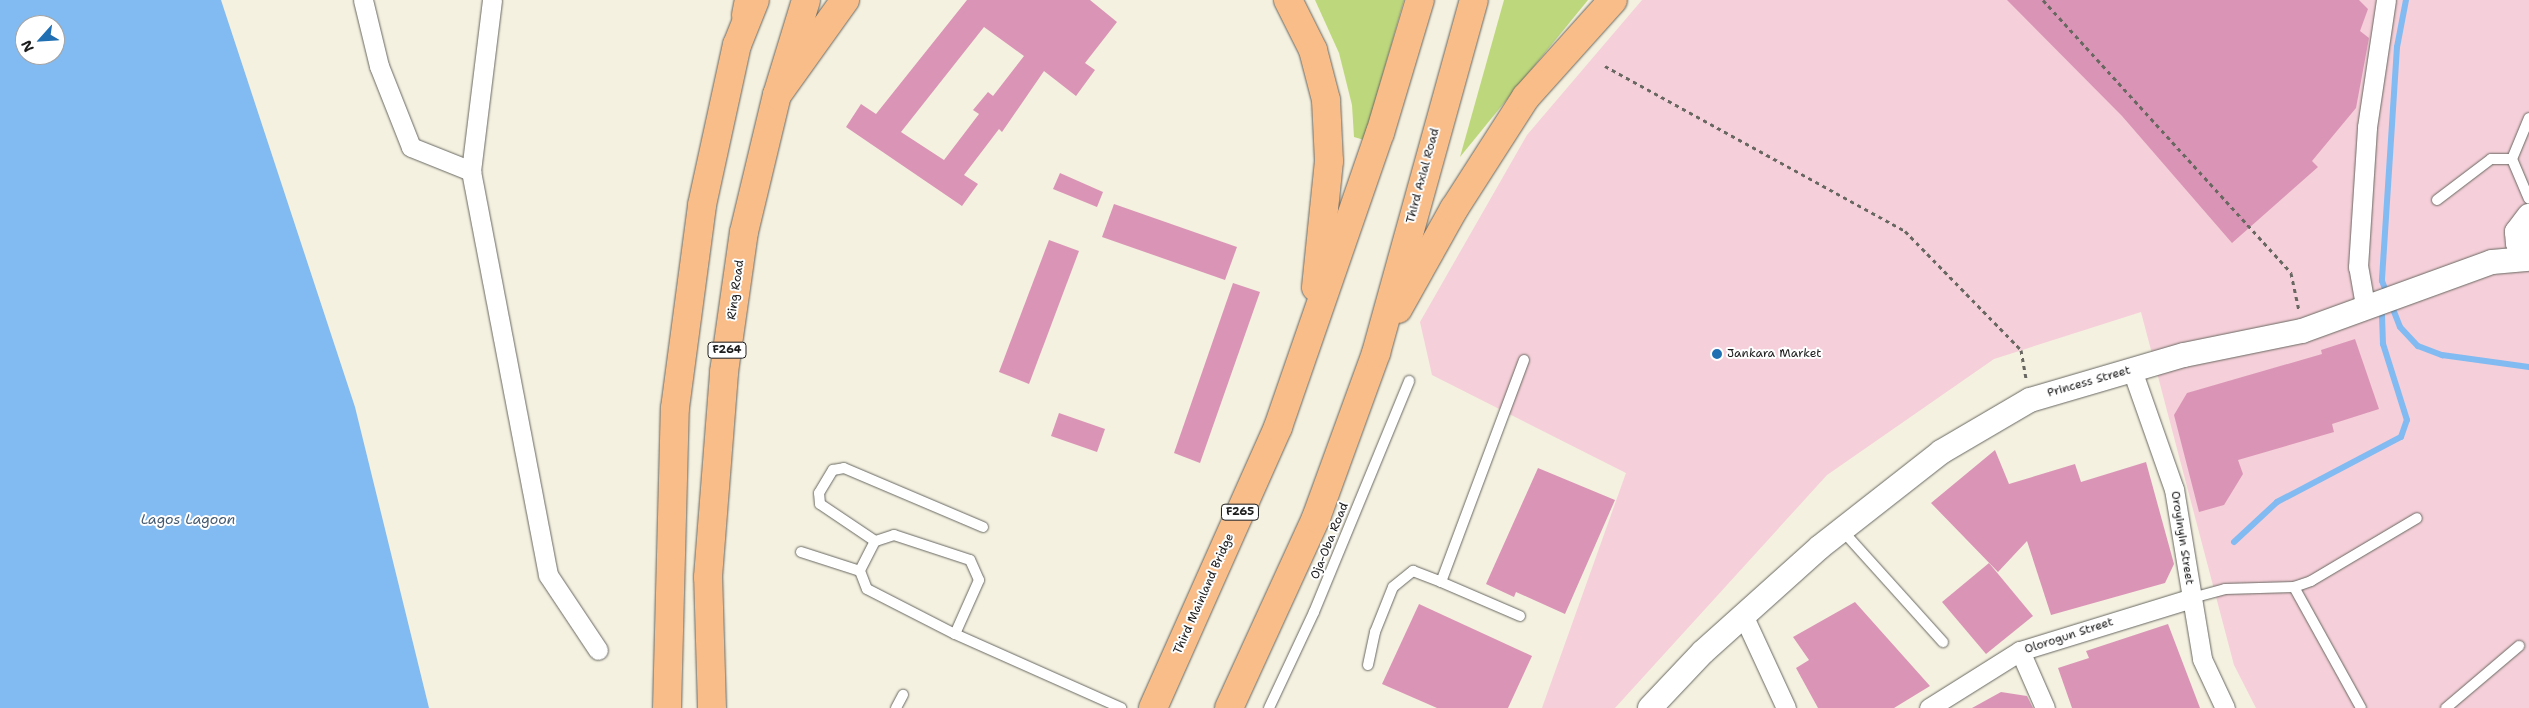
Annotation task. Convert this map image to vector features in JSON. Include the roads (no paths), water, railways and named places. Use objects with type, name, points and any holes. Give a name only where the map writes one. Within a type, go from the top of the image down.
[{"type":"main road","name":"Ring Road","points":[[712,708],[708,577],[724,372],[744,232],[777,95],[806,0]]},
{"type":"main road","points":[[777,95],[845,0]]},
{"type":"main road","points":[[1288,0],[1313,50],[1326,100],[1329,161],[1317,240],[1315,312]]},
{"type":"main road","name":"F265","points":[[1315,312],[1380,133],[1420,0]]},
{"type":"main road","name":"Third Axial Road","points":[[1377,349],[1474,0]]},
{"type":"main road","points":[[1229,708],[1316,518],[1377,349],[1454,209],[1526,97],[1614,0]]},
{"type":"main road","points":[[667,708],[676,408],[702,205],[750,5]]},
{"type":"main road","name":"Third Mainland Bridge","points":[[1153,708],[1278,427],[1315,312]]},
{"type":"street","points":[[363,0],[379,66],[411,147],[471,171]]},
{"type":"street","points":[[492,0],[471,171],[548,575],[598,650]]},
{"type":"street","points":[[2365,305],[2358,267],[2367,127],[2386,0]]},
{"type":"street","points":[[2523,224],[2518,243],[2529,257]]},
{"type":"street","points":[[2492,262],[2523,224]]},
{"type":"street","name":"Princess Street","points":[[1650,708],[1702,652],[1842,530],[1941,452],[2030,400],[2132,370],[2302,331],[2365,305],[2492,262],[2529,257]]},
{"type":"street","name":"Oroyinyin Street","points":[[2132,370],[2174,489],[2202,658],[2225,708]]},
{"type":"street","name":"Olorogun Street","points":[[1928,708],[2020,651],[2192,598]]},
{"type":"street","points":[[1744,617],[1786,708]]},
{"type":"street","points":[[2020,651],[2045,708]]},
{"type":"lane","points":[[2529,118],[2512,159],[2529,199]]},
{"type":"lane","points":[[2437,200],[2491,159],[2512,159]]},
{"type":"lane","points":[[1441,582],[1524,360]]},
{"type":"lane","name":"Oja-Oba Road","points":[[1269,708],[1314,612],[1409,381]]},
{"type":"lane","points":[[875,541],[820,504],[819,494],[833,470],[844,468],[983,528]]},
{"type":"lane","points":[[2192,598],[2224,589],[2294,587],[2344,564],[2417,518]]},
{"type":"lane","points":[[1842,530],[1943,642]]},
{"type":"lane","points":[[955,634],[979,580],[970,560],[894,535],[875,541],[860,571],[867,589],[955,634],[1121,708]]},
{"type":"lane","points":[[801,552],[860,571]]},
{"type":"lane","points":[[1368,665],[1375,632],[1393,587],[1413,570],[1520,616]]},
{"type":"lane","points":[[2294,587],[2361,708]]},
{"type":"lane","points":[[2446,708],[2519,646]]},
{"type":"lane","points":[[896,708],[903,695]]},
{"type":"water","name":"Lagos Lagoon","points":[[0,0],[221,0],[355,407],[429,708],[0,708]]},
{"type":"waterway","points":[[2406,0],[2397,47],[2382,281],[2400,327],[2418,346],[2442,355],[2529,367]]},
{"type":"waterway","points":[[2234,542],[2277,502],[2401,437],[2407,420],[2383,344],[2382,306]]},
{"type":"place","name":"Jankara Market","points":[[1717,354]]}]
